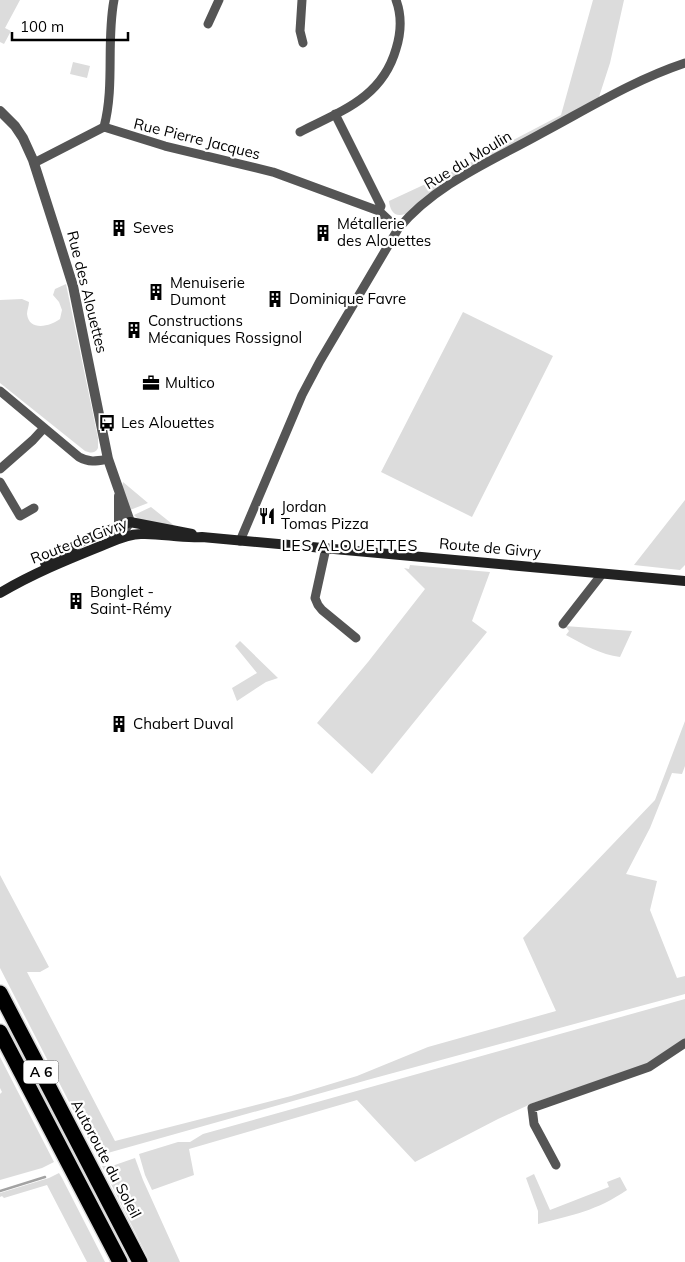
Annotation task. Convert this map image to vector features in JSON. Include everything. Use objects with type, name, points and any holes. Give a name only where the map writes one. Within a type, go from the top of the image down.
[{"type":"highway","name":"Autoroute du Soleil","points":[[0,993],[140,1262]]},
{"type":"highway","name":"A 6","points":[[0,1032],[120,1262]]},
{"type":"main road","name":"Route de Givry","points":[[26,577],[75,556],[125,529]]},
{"type":"main road","name":"Route de Givry","points":[[0,593],[64,552],[125,529],[188,532],[202,537],[240,541],[685,581]]},
{"type":"street","points":[[34,163],[104,127],[111,84],[111,18],[114,0]]},
{"type":"street","points":[[208,24],[219,0]]},
{"type":"street","points":[[302,0],[300,36],[303,43]]},
{"type":"street","points":[[300,132],[368,95],[388,70],[394,58],[400,30],[400,16],[396,0]]},
{"type":"street","name":"Rue du Moulin","points":[[240,541],[302,395],[398,229],[411,213],[459,178],[623,89],[652,75],[685,63]]},
{"type":"street","name":"Rue des Alouettes","points":[[0,111],[15,126],[23,138],[34,163],[73,286],[108,459],[119,490],[125,529]]},
{"type":"street","points":[[335,114],[381,206],[379,211]]},
{"type":"street","name":"Rue Pierre Jacques","points":[[104,127],[165,146],[273,172],[379,211],[398,229]]},
{"type":"street","points":[[0,391],[86,461],[93,462],[108,459]]},
{"type":"street","points":[[0,468],[44,428]]},
{"type":"street","points":[[0,482],[20,516],[34,508]]},
{"type":"street","points":[[326,548],[315,598],[322,610],[356,638]]},
{"type":"street","points":[[563,624],[602,574]]},
{"type":"street","points":[[556,1165],[534,1124],[532,1108],[649,1067],[685,1043]]},
{"type":"shaded area","points":[[0,0],[20,0],[5,28],[11,31],[4,44],[0,42]]},
{"type":"shaded area","points":[[593,0],[624,0],[610,63],[598,100],[405,214],[395,214],[390,207],[389,201],[460,168],[561,115]]},
{"type":"shaded area","points":[[73,62],[90,66],[87,78],[70,74]]},
{"type":"shaded area","points":[[66,284],[98,438],[98,448],[92,452],[85,451],[0,383],[0,300],[22,299],[29,302],[27,314],[32,323],[41,326],[51,324],[60,319],[62,310],[59,302],[53,295],[55,289]]},
{"type":"shaded area","points":[[463,312],[553,356],[472,517],[381,472]]},
{"type":"shaded area","points":[[123,482],[148,503],[130,510],[122,487]]},
{"type":"shaded area","points":[[685,500],[685,565],[680,570],[634,565]]},
{"type":"shaded area","points":[[151,507],[176,527],[138,519],[134,515]]},
{"type":"shaded area","points":[[410,565],[490,572],[472,621],[487,632],[372,774],[317,723],[425,589],[404,568],[409,569]]},
{"type":"shaded area","points":[[565,626],[632,631],[620,657],[599,652],[566,635],[569,631]]},
{"type":"shaded area","points":[[240,641],[278,678],[266,682],[237,701],[232,688],[257,673],[235,646]]},
{"type":"shaded area","points":[[685,721],[685,766],[682,774],[672,773],[650,828],[626,874],[657,881],[650,910],[677,978],[685,976],[685,994],[97,1156],[0,968],[0,875],[49,967],[40,972],[27,972],[115,1141],[291,1096],[357,1076],[428,1047],[556,1011],[523,938],[655,800]]},
{"type":"shaded area","points":[[685,999],[685,1039],[648,1064],[533,1103],[415,1162],[357,1100],[189,1149],[194,1175],[152,1190],[145,1175],[139,1154],[178,1142],[190,1142],[203,1134]]},
{"type":"shaded area","points":[[0,1057],[54,1162],[42,1168],[0,1180],[0,1094],[2,1092],[0,1088]]},
{"type":"shaded area","points":[[135,1158],[180,1262],[150,1262],[102,1166],[112,1166]]},
{"type":"shaded area","points":[[59,1173],[105,1262],[87,1262],[47,1185],[4,1198],[0,1197],[0,1193],[49,1178]]},
{"type":"shaded area","points":[[534,1174],[550,1210],[609,1187],[607,1182],[620,1177],[627,1190],[594,1208],[538,1224],[538,1211],[526,1178]]},
{"type":"waterway","points":[[0,1191],[45,1177]]},
{"type":"place","name":"Seves","points":[[119,228]]},
{"type":"place","name":"Métallerie des Alouettes","points":[[323,233]]},
{"type":"place","name":"Menuiserie Dumont","points":[[156,292]]},
{"type":"place","name":"Dominique Favre","points":[[275,299]]},
{"type":"place","name":"Constructions Mécaniques Rossignol","points":[[134,330]]},
{"type":"place","name":"Multico","points":[[151,383]]},
{"type":"place","name":"Les Alouettes","points":[[107,423]]},
{"type":"place","name":"Jordan Tomas Pizza","points":[[267,516]]},
{"type":"place","name":"Bonglet - Saint-Rémy","points":[[76,601]]},
{"type":"place","name":"Chabert Duval","points":[[119,724]]},
{"type":"district","name":"LES ALOUETTES","points":[[350,545]]}]
